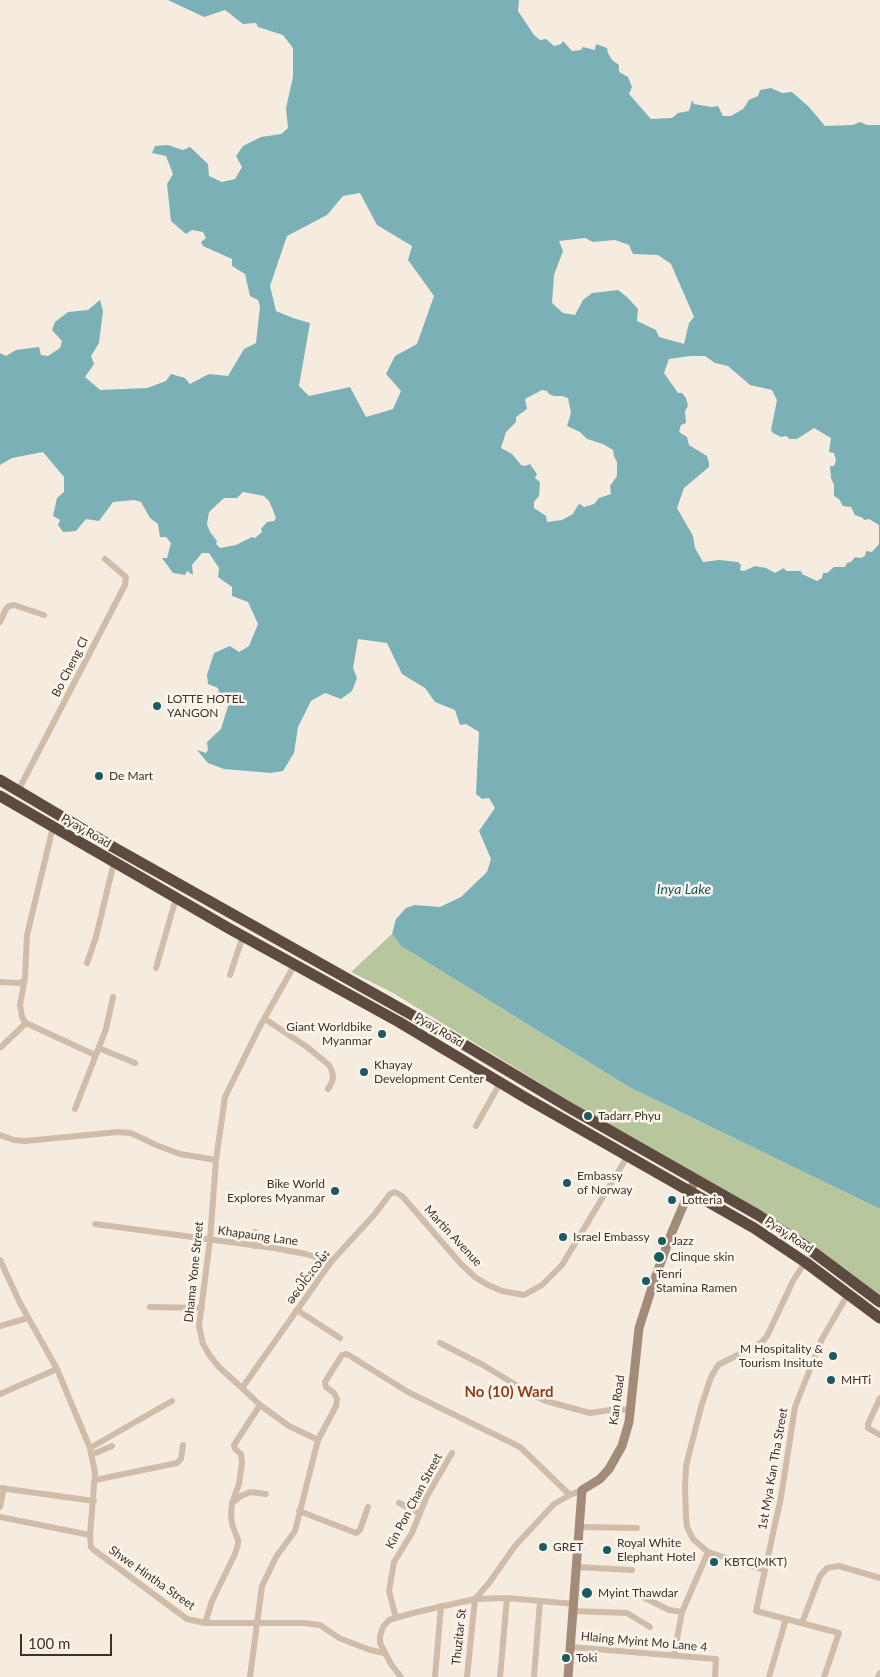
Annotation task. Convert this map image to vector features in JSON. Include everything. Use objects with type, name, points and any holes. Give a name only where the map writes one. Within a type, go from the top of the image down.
[{"type":"highway","name":"Pyay Road","points":[[0,780],[113,847],[454,1038],[758,1216],[801,1243],[877,1300]]},
{"type":"highway","name":"Pyay Road","points":[[0,796],[243,936],[399,1022],[500,1083],[754,1228],[805,1262],[880,1318]]},
{"type":"highway","points":[[111,860],[113,847]]},
{"type":"highway","points":[[295,964],[302,953]]},
{"type":"highway","points":[[315,975],[322,964]]},
{"type":"highway","points":[[446,1050],[454,1038]]},
{"type":"highway","points":[[705,1200],[711,1189]]},
{"type":"highway","points":[[866,1308],[877,1300]]},
{"type":"main road","name":"Kan Road","points":[[582,1490],[600,1479],[609,1469],[622,1446],[629,1422],[639,1328],[654,1281],[689,1192],[696,1180]]},
{"type":"main road","points":[[568,1677],[582,1490]]},
{"type":"street","name":"Bo Cheng Cl","points":[[18,791],[125,585],[126,577],[105,559]]},
{"type":"street","points":[[0,622],[6,609],[14,605],[44,615]]},
{"type":"street","points":[[53,827],[27,934],[24,982],[20,1005],[22,1017],[26,1023],[95,1055]]},
{"type":"street","points":[[87,963],[96,937],[111,860]]},
{"type":"street","points":[[156,968],[176,898]]},
{"type":"street","points":[[230,975],[243,936]]},
{"type":"street","name":"Dhama Yone Street","points":[[295,964],[225,1097],[216,1160],[210,1240],[199,1326],[203,1344],[219,1367],[260,1405],[289,1426],[318,1440]]},
{"type":"street","points":[[0,982],[24,982]]},
{"type":"street","points":[[75,1109],[106,1029],[113,998]]},
{"type":"street","points":[[265,1019],[329,1065],[333,1077],[328,1089]]},
{"type":"street","points":[[1,1047],[26,1023]]},
{"type":"street","points":[[99,1048],[136,1063]]},
{"type":"street","points":[[476,1126],[500,1083]]},
{"type":"street","points":[[0,1135],[14,1140],[25,1141],[118,1132],[132,1133],[180,1154],[216,1160]]},
{"type":"street","name":"Martin Avenue","points":[[331,1262],[374,1215],[390,1194],[395,1192],[402,1196],[461,1264],[475,1276],[486,1284],[502,1291],[524,1295],[542,1285],[562,1265],[628,1157]]},
{"type":"street","name":"Khapaung Lane","points":[[95,1224],[306,1254],[331,1262]]},
{"type":"street","points":[[254,1246],[255,1232]]},
{"type":"street","points":[[0,1260],[4,1276],[57,1369],[91,1452],[94,1480],[94,1501],[90,1535],[0,1518]]},
{"type":"street","name":"ခပေါင်းလမ်း","points":[[242,1388],[331,1262]]},
{"type":"street","points":[[764,1570],[708,1552],[693,1539],[688,1527],[684,1487],[686,1466],[701,1407],[711,1377],[718,1365],[762,1342],[767,1336],[793,1281],[805,1262]]},
{"type":"street","name":"1st Mya Kan Tha Street","points":[[786,1619],[756,1611],[781,1497],[795,1407],[822,1339],[848,1294]]},
{"type":"street","points":[[150,1307],[202,1308]]},
{"type":"street","points":[[298,1310],[340,1338]]},
{"type":"street","points":[[0,1326],[28,1318]]},
{"type":"street","points":[[440,1343],[483,1365],[529,1393],[546,1400],[590,1413],[617,1409],[630,1410]]},
{"type":"street","points":[[250,1677],[256,1624],[264,1581],[276,1557],[295,1531],[318,1440],[336,1406],[337,1399],[334,1393],[326,1387],[325,1382],[342,1355],[347,1354],[408,1392],[520,1447],[570,1494]]},
{"type":"street","points":[[0,1394],[57,1369]]},
{"type":"street","points":[[880,1398],[868,1428],[880,1435]]},
{"type":"street","points":[[91,1452],[172,1401]]},
{"type":"street","points":[[205,1623],[212,1601],[238,1544],[231,1514],[242,1464],[241,1454],[235,1449],[234,1445],[260,1405]]},
{"type":"street","points":[[94,1480],[177,1463],[180,1459],[183,1445]]},
{"type":"street","points":[[91,1452],[112,1446]]},
{"type":"street","name":"Kin Pon Chan Street","points":[[396,1618],[389,1591],[394,1562],[412,1533],[427,1496],[452,1452]]},
{"type":"street","points":[[0,1507],[2,1488],[94,1501]]},
{"type":"street","points":[[474,1598],[489,1583],[527,1532],[554,1504],[570,1494],[582,1490]]},
{"type":"street","points":[[232,1503],[240,1496],[250,1492],[266,1494]]},
{"type":"street","points":[[399,1503],[420,1513]]},
{"type":"street","points":[[299,1511],[356,1533],[360,1530],[368,1507]]},
{"type":"street","points":[[580,1527],[637,1528]]},
{"type":"street","name":"Shwe Hintha Street","points":[[90,1535],[91,1547],[187,1619],[205,1623],[256,1624],[304,1622],[320,1625],[339,1638],[370,1650],[384,1653]]},
{"type":"street","points":[[674,1655],[682,1612],[708,1552]]},
{"type":"street","points":[[802,1623],[820,1576],[827,1568],[839,1566],[880,1578]]},
{"type":"street","points":[[577,1567],[632,1570]]},
{"type":"street","points":[[637,1594],[669,1610],[682,1612]]},
{"type":"street","points":[[401,1677],[384,1653],[380,1643],[383,1627],[389,1620],[474,1598],[540,1601],[574,1608],[627,1612],[650,1627]]},
{"type":"street","name":"Thuzitar St","points":[[467,1677],[474,1598]]},
{"type":"street","points":[[500,1677],[507,1598]]},
{"type":"street","points":[[534,1677],[540,1601]]},
{"type":"street","points":[[435,1677],[440,1606]]},
{"type":"street","points":[[769,1677],[786,1619],[840,1633],[824,1677]]},
{"type":"street","name":"Hlaing Myint Mo Lane 4","points":[[570,1647],[716,1659],[715,1677]]},
{"type":"street","points":[[878,1677],[880,1673]]},
{"type":"green space","points":[[392,934],[401,946],[629,1087],[880,1209],[880,1297],[804,1238],[719,1187],[625,1135],[393,993],[351,972]]},
{"type":"water","name":"Inya Lake","points":[[168,0],[519,0],[518,11],[534,35],[540,40],[546,39],[554,46],[561,44],[563,41],[572,51],[581,50],[583,47],[595,50],[596,44],[607,48],[612,60],[619,65],[619,72],[628,77],[632,87],[629,94],[651,119],[672,118],[678,113],[689,111],[692,100],[694,104],[718,106],[723,116],[731,116],[743,109],[749,100],[758,96],[760,90],[771,88],[782,93],[792,92],[809,107],[825,126],[853,125],[860,122],[867,125],[880,125],[880,1209],[629,1087],[401,946],[392,934],[396,919],[406,908],[415,905],[440,907],[461,897],[487,872],[491,859],[479,831],[495,808],[489,798],[482,799],[476,794],[479,732],[466,724],[460,725],[455,710],[435,702],[425,688],[402,674],[387,643],[358,639],[353,668],[357,678],[352,691],[341,699],[325,693],[311,701],[298,727],[294,753],[283,771],[271,773],[224,769],[208,763],[197,750],[206,753],[208,750],[207,742],[221,729],[229,703],[220,698],[218,688],[208,684],[207,675],[214,653],[230,646],[239,652],[249,646],[258,624],[248,602],[232,596],[232,587],[218,577],[219,568],[209,553],[202,553],[192,565],[193,575],[187,571],[185,575],[173,573],[162,558],[167,558],[171,543],[166,537],[160,537],[158,524],[150,518],[141,502],[134,500],[113,502],[99,521],[86,519],[76,531],[63,532],[58,525],[60,520],[53,516],[57,498],[64,492],[64,477],[43,452],[12,458],[0,465],[0,353],[6,356],[16,350],[39,347],[41,355],[48,356],[60,348],[62,341],[52,330],[55,322],[68,312],[88,310],[100,300],[103,311],[99,343],[91,356],[94,364],[85,377],[100,390],[147,388],[166,381],[171,374],[185,378],[190,384],[209,374],[228,376],[244,349],[256,343],[260,306],[258,300],[250,296],[245,274],[232,266],[232,259],[203,246],[201,242],[206,238],[203,232],[192,230],[186,234],[171,221],[167,184],[173,174],[166,156],[152,153],[155,146],[168,145],[183,150],[190,147],[208,164],[209,176],[222,182],[235,179],[242,167],[236,156],[243,146],[261,137],[281,134],[288,128],[286,108],[293,77],[293,48],[283,35],[258,27],[256,23],[243,24],[225,10],[204,17]],"holes":[[[360,193],[377,225],[412,246],[408,260],[434,296],[417,344],[395,356],[386,374],[401,391],[393,409],[366,417],[350,387],[309,396],[299,386],[310,323],[276,311],[270,286],[287,236],[327,215],[343,196]],[[585,238],[593,242],[615,240],[629,245],[633,254],[658,255],[671,264],[694,317],[689,323],[684,344],[659,337],[656,330],[637,321],[638,309],[618,290],[592,293],[583,300],[575,315],[563,313],[552,303],[554,275],[563,251],[559,241]],[[705,356],[715,363],[728,366],[750,385],[772,390],[777,400],[771,430],[773,433],[781,437],[786,436],[790,439],[797,439],[814,428],[831,438],[829,452],[834,453],[836,461],[834,466],[830,466],[834,496],[839,499],[843,506],[851,507],[855,515],[864,520],[869,519],[879,525],[879,544],[872,552],[866,551],[865,556],[861,558],[855,557],[845,567],[834,567],[827,573],[823,573],[822,578],[817,581],[802,574],[801,571],[786,571],[784,568],[775,573],[766,568],[755,566],[744,571],[740,570],[741,565],[738,562],[719,560],[703,562],[695,548],[693,536],[677,508],[684,488],[709,467],[709,463],[707,456],[689,445],[687,437],[679,432],[681,425],[686,423],[685,411],[688,406],[686,398],[682,393],[678,393],[664,373],[669,359]],[[542,390],[554,396],[568,398],[571,413],[567,426],[580,432],[587,439],[603,444],[613,450],[617,462],[617,476],[610,486],[611,494],[599,498],[594,504],[584,507],[580,504],[578,505],[573,514],[562,520],[547,522],[546,516],[534,508],[534,502],[539,496],[540,482],[535,478],[537,474],[530,464],[521,465],[512,454],[501,448],[506,432],[516,422],[516,417],[527,409],[525,399]],[[243,492],[264,496],[269,501],[276,518],[274,521],[267,522],[261,529],[262,532],[255,538],[252,537],[236,545],[220,548],[216,544],[217,541],[207,524],[209,512],[224,498],[237,498]]]},
{"type":"place","name":"LOTTE HOTEL YANGON","points":[[157,706]]},
{"type":"place","name":"De Mart","points":[[99,776]]},
{"type":"place","name":"Giant Worldbike Myanmar","points":[[382,1034]]},
{"type":"place","name":"Khayay Development Center","points":[[364,1072]]},
{"type":"place","name":"Tadarr Phyu","points":[[588,1116]]},
{"type":"place","name":"Embassy of Norway","points":[[567,1183]]},
{"type":"place","name":"Bike World Explores Myanmar","points":[[335,1191]]},
{"type":"place","name":"Lotteria","points":[[672,1200]]},
{"type":"place","name":"Israel Embassy","points":[[563,1237]]},
{"type":"place","name":"Jazz","points":[[662,1241]]},
{"type":"place","name":"Clinque skin","points":[[659,1257]]},
{"type":"place","name":"Tenri Stamina Ramen","points":[[646,1281]]},
{"type":"place","name":"M Hospitality & Tourism Insitute","points":[[833,1356]]},
{"type":"place","name":"MHTi","points":[[831,1380]]},
{"type":"place","name":"GRET","points":[[543,1547]]},
{"type":"place","name":"Royal White Elephant Hotel","points":[[607,1550]]},
{"type":"place","name":"KBTC(MKT)","points":[[714,1562]]},
{"type":"place","name":"Myint Thawdar","points":[[587,1593]]},
{"type":"place","name":"Toki","points":[[566,1658]]},
{"type":"district","name":"No (10) Ward","points":[[509,1392]]}]
